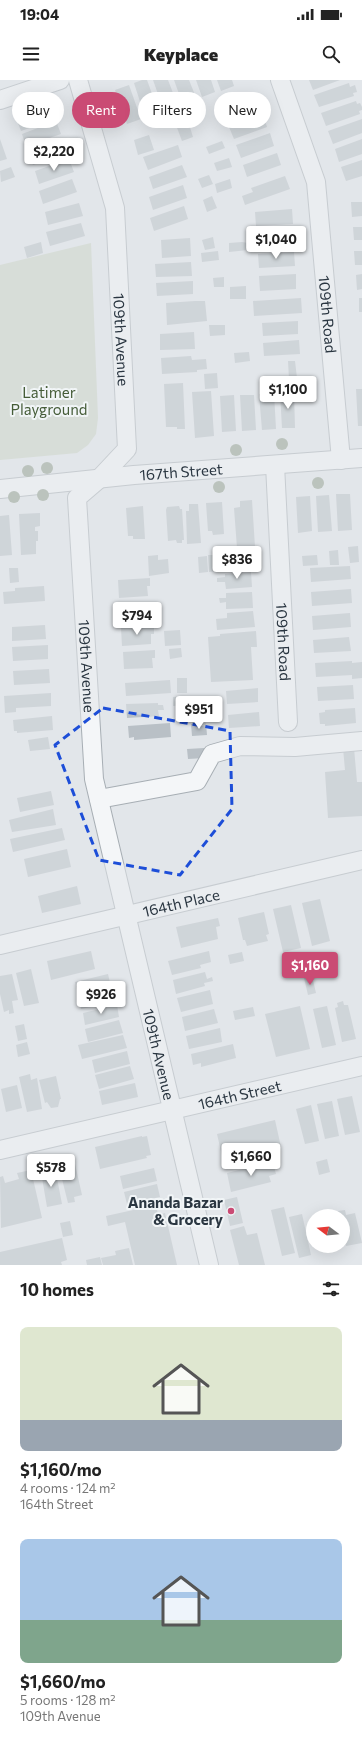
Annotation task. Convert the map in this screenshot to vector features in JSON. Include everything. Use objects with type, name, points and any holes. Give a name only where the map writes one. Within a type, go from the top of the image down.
[{"type":"street","points":[[0,100],[60,80]]},
{"type":"street","name":"109th Avenue","points":[[78,80],[115,208],[127,449],[98,480],[76,498],[94,779],[209,1265]]},
{"type":"street","name":"109th Road","points":[[280,80],[316,182],[341,460]]},
{"type":"street","name":"167th Street","points":[[0,489],[98,480],[134,475],[362,458]]},
{"type":"street","name":"109th Road","points":[[275,465],[288,722]]},
{"type":"street","points":[[99,799],[197,781],[212,754],[240,746],[294,747],[362,741]]},
{"type":"street","name":"164th Place","points":[[0,945],[362,860]]},
{"type":"street","name":"164th Street","points":[[0,1150],[362,1066]]},
{"type":"highlighted area","points":[[103,708],[230,731],[232,809],[180,875],[99,860],[55,745]]},
{"type":"green space","name":"Latimer Playground","points":[[91,243],[98,418],[96,434],[88,445],[77,453],[0,460],[0,265]]},
{"type":"building","points":[[147,80],[151,92],[138,92],[138,95],[134,83]]},
{"type":"building","points":[[153,80],[168,80],[173,92],[157,92]]},
{"type":"building","points":[[174,80],[189,80],[194,92],[178,92]]},
{"type":"building","points":[[196,80],[211,80],[215,92],[206,95],[206,92],[200,92]]},
{"type":"building","points":[[217,80],[232,80],[234,86],[221,91]]},
{"type":"building","points":[[309,80],[340,80],[313,90]]},
{"type":"building","points":[[349,83],[350,87],[355,85],[357,92],[353,93],[354,96],[319,107],[314,95]]},
{"type":"building","points":[[129,85],[138,110],[138,120],[130,123],[130,92],[116,92],[115,90]]},
{"type":"building","points":[[356,101],[357,104],[360,103],[362,107],[362,110],[359,111],[360,114],[326,126],[321,113]]},
{"type":"building","points":[[362,119],[362,133],[333,144],[328,131]]},
{"type":"building","points":[[20,128],[30,128],[21,131]]},
{"type":"building","points":[[38,128],[59,128],[61,134],[26,146],[22,134]]},
{"type":"building","points":[[177,128],[190,128],[193,137],[182,141]]},
{"type":"building","points":[[229,128],[264,128],[234,139]]},
{"type":"building","points":[[270,133],[274,146],[241,158],[236,145]]},
{"type":"building","points":[[149,135],[154,150],[138,155],[134,140]]},
{"type":"building","points":[[0,139],[7,159],[0,161]]},
{"type":"building","points":[[362,139],[362,154],[339,162],[335,149]]},
{"type":"building","points":[[63,141],[67,153],[33,165],[28,152]]},
{"type":"building","points":[[222,141],[225,148],[209,154],[206,147]]},
{"type":"building","points":[[178,145],[182,157],[148,170],[143,157]]},
{"type":"building","points":[[277,153],[281,165],[247,177],[243,165]]},
{"type":"building","points":[[229,158],[232,167],[217,171],[214,163]]},
{"type":"building","points":[[69,159],[74,172],[39,184],[35,171]]},
{"type":"building","points":[[362,160],[362,176],[346,181],[341,167]]},
{"type":"building","points":[[182,165],[187,177],[153,189],[149,177]]},
{"type":"building","points":[[11,167],[15,177],[1,182],[0,171]]},
{"type":"building","points":[[209,175],[213,184],[202,188],[198,179]]},
{"type":"building","points":[[285,176],[290,189],[245,205],[242,196],[253,192],[251,188]]},
{"type":"building","points":[[72,179],[77,192],[43,204],[39,191]]},
{"type":"building","points":[[230,179],[232,188],[217,193],[215,184]]},
{"type":"building","points":[[183,185],[187,198],[153,210],[149,197]]},
{"type":"building","points":[[212,196],[217,208],[207,212],[203,200]]},
{"type":"building","points":[[351,202],[362,202],[362,216],[352,217]]},
{"type":"building","points":[[79,203],[83,216],[48,225],[45,212]]},
{"type":"building","points":[[184,206],[188,219],[154,231],[150,218]]},
{"type":"building","points":[[292,209],[293,224],[256,226],[255,212]]},
{"type":"building","points":[[81,223],[85,236],[50,246],[46,232]]},
{"type":"building","points":[[353,227],[362,227],[362,240],[354,240]]},
{"type":"building","points":[[293,231],[294,245],[257,247],[257,233]]},
{"type":"building","points":[[213,237],[215,248],[205,250],[202,240]]},
{"type":"building","points":[[190,238],[191,256],[162,258],[161,240]]},
{"type":"building","points":[[41,242],[43,253],[27,258],[24,247]]},
{"type":"building","points":[[229,243],[248,243],[248,250],[229,252]]},
{"type":"building","points":[[218,251],[219,260],[202,262],[201,253]]},
{"type":"building","points":[[354,251],[362,251],[362,265],[355,265]]},
{"type":"building","points":[[294,252],[295,266],[259,268],[258,254]]},
{"type":"building","points":[[191,262],[192,276],[156,277],[155,264]]},
{"type":"building","points":[[296,274],[296,289],[260,291],[259,276]]},
{"type":"building","points":[[362,274],[362,289],[357,290],[356,275]]},
{"type":"building","points":[[224,277],[224,287],[214,287],[213,278]]},
{"type":"building","points":[[193,281],[193,294],[157,296],[156,283]]},
{"type":"building","points":[[246,286],[246,299],[230,299],[230,287]]},
{"type":"building","points":[[301,298],[302,313],[254,316],[253,301]]},
{"type":"building","points":[[359,298],[362,298],[362,312],[359,312]]},
{"type":"building","points":[[205,301],[207,321],[167,325],[166,303]]},
{"type":"building","points":[[298,321],[298,334],[263,336],[262,323]]},
{"type":"building","points":[[209,325],[225,325],[225,335],[210,336]]},
{"type":"building","points":[[194,332],[195,349],[160,350],[160,334]]},
{"type":"building","points":[[299,340],[300,354],[264,356],[263,343]]},
{"type":"building","points":[[249,352],[250,361],[235,363],[234,353]]},
{"type":"building","points":[[191,356],[192,360],[206,359],[207,369],[197,370],[197,372],[162,374],[161,358]]},
{"type":"building","points":[[288,361],[295,361],[297,378],[289,379]]},
{"type":"building","points":[[217,373],[218,388],[205,389],[204,374]]},
{"type":"building","points":[[183,383],[185,429],[166,427],[164,384]]},
{"type":"building","points":[[356,389],[362,389],[362,426],[358,426]]},
{"type":"building","points":[[211,391],[214,436],[195,438],[192,392]]},
{"type":"building","points":[[294,392],[295,428],[282,428],[280,393]]},
{"type":"building","points":[[274,393],[276,429],[262,430],[259,394]]},
{"type":"building","points":[[234,395],[236,431],[222,432],[220,396]]},
{"type":"building","points":[[240,395],[254,395],[256,430],[242,431]]},
{"type":"building","points":[[336,494],[350,494],[352,530],[338,531]]},
{"type":"building","points":[[329,495],[332,531],[318,532],[316,496]]},
{"type":"building","points":[[310,496],[312,531],[298,533],[296,497]]},
{"type":"building","points":[[252,500],[255,547],[237,548],[234,508],[240,507],[240,501]]},
{"type":"building","points":[[222,502],[224,534],[213,535],[212,531],[208,531],[206,503]]},
{"type":"building","points":[[189,504],[198,504],[201,543],[187,544],[186,511],[189,511]]},
{"type":"building","points":[[143,506],[145,539],[133,539],[133,536],[128,536],[126,508]]},
{"type":"building","points":[[179,506],[180,509],[182,509],[184,540],[182,540],[182,543],[177,543],[176,540],[168,541],[166,510],[167,507]]},
{"type":"building","points":[[40,513],[40,526],[35,527],[35,531],[38,531],[36,554],[21,555],[19,514]]},
{"type":"building","points":[[9,515],[12,555],[0,556],[0,516]]},
{"type":"building","points":[[358,546],[359,562],[350,563],[348,547]]},
{"type":"building","points":[[338,550],[339,565],[330,565],[329,551]]},
{"type":"building","points":[[158,555],[158,560],[168,559],[169,573],[149,576],[148,556]]},
{"type":"building","points":[[208,555],[216,555],[217,571],[209,572]]},
{"type":"building","points":[[317,555],[318,565],[303,566],[302,556]]},
{"type":"building","points":[[207,556],[208,572],[199,573],[198,557]]},
{"type":"building","points":[[350,566],[351,579],[311,582],[310,568]]},
{"type":"building","points":[[9,568],[18,568],[19,582],[10,583]]},
{"type":"building","points":[[251,572],[252,587],[226,589],[225,582],[217,582],[217,578],[225,577],[225,574]]},
{"type":"building","points":[[150,578],[150,586],[147,586],[148,596],[119,598],[118,580]]},
{"type":"building","points":[[44,586],[45,601],[4,604],[3,592],[15,591],[15,588]]},
{"type":"building","points":[[351,589],[352,603],[312,606],[311,592]]},
{"type":"building","points":[[252,592],[253,608],[226,609],[226,602],[220,603],[219,598],[226,598],[226,593]]},
{"type":"building","points":[[152,602],[150,620],[120,622],[119,604]]},
{"type":"building","points":[[253,611],[255,627],[217,630],[216,619],[227,618],[227,613]]},
{"type":"building","points":[[350,613],[351,627],[313,630],[312,616]]},
{"type":"building","points":[[45,625],[46,639],[12,641],[12,627]]},
{"type":"building","points":[[154,626],[154,634],[151,634],[151,644],[122,646],[121,628]]},
{"type":"building","points":[[180,630],[181,645],[165,646],[164,631]]},
{"type":"building","points":[[256,631],[257,647],[251,647],[253,680],[211,682],[208,637],[220,636],[220,634]]},
{"type":"building","points":[[349,637],[351,651],[314,653],[313,640]]},
{"type":"building","points":[[48,645],[48,659],[13,661],[12,647]]},
{"type":"building","points":[[181,648],[182,657],[170,659],[169,649]]},
{"type":"building","points":[[155,650],[155,658],[152,658],[153,668],[124,669],[123,652]]},
{"type":"building","points":[[352,661],[352,663],[362,662],[362,678],[352,679],[352,675],[316,677],[315,663]]},
{"type":"building","points":[[49,669],[50,683],[14,685],[13,671]]},
{"type":"building","points":[[177,678],[187,678],[187,693],[177,693]]},
{"type":"building","points":[[170,680],[171,693],[126,696],[125,683]]},
{"type":"building","points":[[353,685],[354,699],[318,701],[317,687]]},
{"type":"building","points":[[258,688],[258,702],[227,704],[226,691]]},
{"type":"building","points":[[51,693],[51,706],[16,708],[16,712],[5,713],[4,696]]},
{"type":"building","points":[[189,696],[189,705],[173,706],[173,697]]},
{"type":"building","points":[[158,703],[158,705],[163,705],[164,710],[158,710],[159,716],[127,718],[126,704]]},
{"type":"building","points":[[355,708],[356,723],[325,726],[325,724],[320,724],[319,713],[325,712],[325,710]]},
{"type":"building","points":[[259,712],[260,726],[229,728],[228,715]]},
{"type":"building","points":[[52,716],[53,730],[17,733],[17,731],[14,731],[13,720]]},
{"type":"building","points":[[170,723],[171,737],[134,740],[134,737],[129,738],[128,726]]},
{"type":"building","points":[[206,723],[207,735],[192,736],[191,724]]},
{"type":"building","points":[[48,737],[50,749],[30,751],[28,740]]},
{"type":"building","points":[[204,748],[205,758],[188,759],[187,749]]},
{"type":"building","points":[[343,748],[354,748],[357,782],[362,782],[362,816],[328,818],[325,772],[345,770]]},
{"type":"building","points":[[51,791],[54,805],[20,812],[17,798]]},
{"type":"building","points":[[53,809],[56,825],[12,832],[9,820]]},
{"type":"building","points":[[62,828],[65,840],[13,852],[10,839]]},
{"type":"building","points":[[67,849],[71,867],[28,877],[24,859]]},
{"type":"building","points":[[77,886],[81,904],[42,913],[38,896]]},
{"type":"building","points":[[320,899],[330,941],[312,946],[302,903]]},
{"type":"building","points":[[291,905],[301,948],[283,952],[273,909]]},
{"type":"building","points":[[264,912],[269,934],[266,935],[268,941],[247,946],[245,940],[243,940],[238,918]]},
{"type":"building","points":[[218,918],[220,926],[216,927],[218,939],[181,948],[176,927]]},
{"type":"building","points":[[91,951],[95,969],[51,980],[47,961]]},
{"type":"building","points":[[209,951],[211,962],[200,965],[201,968],[172,975],[168,961]]},
{"type":"building","points":[[242,952],[244,961],[230,964],[228,955]]},
{"type":"building","points":[[31,969],[39,1003],[24,1006],[16,973]]},
{"type":"building","points":[[205,972],[207,979],[212,977],[213,981],[204,983],[205,986],[176,994],[173,980]]},
{"type":"building","points":[[12,974],[18,1000],[12,1001],[14,1013],[9,1014],[9,1010],[4,1012],[0,994],[0,976]]},
{"type":"building","points":[[108,974],[111,987],[78,994],[75,982]]},
{"type":"building","points":[[312,976],[316,993],[308,995],[304,978]]},
{"type":"building","points":[[112,990],[115,1002],[81,1009],[79,997]]},
{"type":"building","points":[[210,990],[213,1004],[181,1012],[177,998]]},
{"type":"building","points":[[343,1001],[344,1005],[348,1005],[356,1039],[342,1042],[335,1008],[338,1007],[337,1003]]},
{"type":"building","points":[[117,1005],[119,1017],[85,1025],[83,1013]]},
{"type":"building","points":[[300,1006],[310,1049],[276,1057],[265,1014]]},
{"type":"building","points":[[327,1006],[336,1045],[322,1048],[313,1009]]},
{"type":"building","points":[[253,1007],[255,1016],[235,1020],[233,1011]]},
{"type":"building","points":[[214,1009],[218,1023],[185,1031],[182,1017]]},
{"type":"building","points":[[119,1020],[123,1033],[88,1042],[85,1029]]},
{"type":"building","points":[[24,1024],[27,1039],[18,1041],[15,1026]]},
{"type":"building","points":[[220,1028],[222,1042],[189,1049],[186,1036]]},
{"type":"building","points":[[123,1035],[127,1048],[82,1059],[78,1045]]},
{"type":"building","points":[[27,1042],[30,1054],[18,1057],[16,1045]]},
{"type":"building","points":[[233,1044],[236,1058],[201,1067],[201,1063],[193,1065],[191,1054]]},
{"type":"building","points":[[127,1051],[130,1064],[95,1073],[92,1060]]},
{"type":"building","points":[[130,1066],[134,1079],[99,1089],[95,1075]]},
{"type":"building","points":[[30,1074],[31,1080],[37,1078],[42,1109],[27,1112],[19,1077]]},
{"type":"building","points":[[56,1076],[61,1099],[58,1107],[51,1108],[47,1102],[45,1103],[39,1080]]},
{"type":"building","points":[[135,1083],[138,1097],[102,1105],[99,1091]]},
{"type":"building","points":[[17,1085],[22,1108],[6,1112],[1,1089]]},
{"type":"building","points":[[352,1096],[360,1132],[345,1135],[337,1099]]},
{"type":"building","points":[[332,1101],[339,1136],[325,1139],[317,1104]]},
{"type":"building","points":[[311,1105],[319,1141],[305,1144],[296,1109]]},
{"type":"building","points":[[275,1120],[281,1147],[223,1160],[217,1134]]},
{"type":"building","points":[[147,1136],[151,1155],[146,1156],[147,1158],[100,1169],[95,1147]]},
{"type":"building","points":[[327,1159],[330,1172],[319,1175],[316,1162]]},
{"type":"building","points":[[267,1163],[273,1163],[276,1174],[269,1176],[271,1182],[231,1192],[227,1173]]},
{"type":"building","points":[[75,1164],[82,1195],[74,1197],[75,1202],[68,1203],[59,1167]]},
{"type":"building","points":[[55,1168],[62,1204],[47,1207],[41,1172]]},
{"type":"building","points":[[154,1168],[157,1181],[123,1189],[120,1176]]},
{"type":"building","points":[[31,1170],[42,1218],[1,1228],[0,1177],[3,1176],[5,1183],[19,1179],[17,1173]]},
{"type":"building","points":[[157,1184],[160,1197],[127,1204],[124,1192]]},
{"type":"building","points":[[237,1197],[243,1223],[230,1226],[224,1200]]},
{"type":"building","points":[[156,1205],[158,1215],[165,1213],[177,1265],[135,1265],[125,1222],[108,1226],[106,1216]]},
{"type":"building","points":[[284,1207],[295,1253],[282,1256],[271,1210]]},
{"type":"building","points":[[355,1213],[362,1243],[350,1245],[350,1214]]},
{"type":"building","points":[[302,1214],[306,1232],[306,1253],[311,1253],[311,1255],[299,1258],[289,1217]]},
{"type":"building","points":[[70,1221],[73,1235],[63,1237],[60,1223]]},
{"type":"building","points":[[244,1226],[247,1235],[257,1233],[265,1265],[239,1265],[230,1230]]},
{"type":"building","points":[[62,1238],[67,1260],[61,1262],[62,1265],[0,1265],[0,1252]]},
{"type":"building","points":[[129,1248],[133,1265],[103,1265],[101,1258],[116,1255],[115,1251]]},
{"type":"building","points":[[100,1257],[102,1265],[87,1265],[86,1260]]},
{"type":"place","name":"Ananda Bazar & Grocery","points":[[231,1211]]}]
